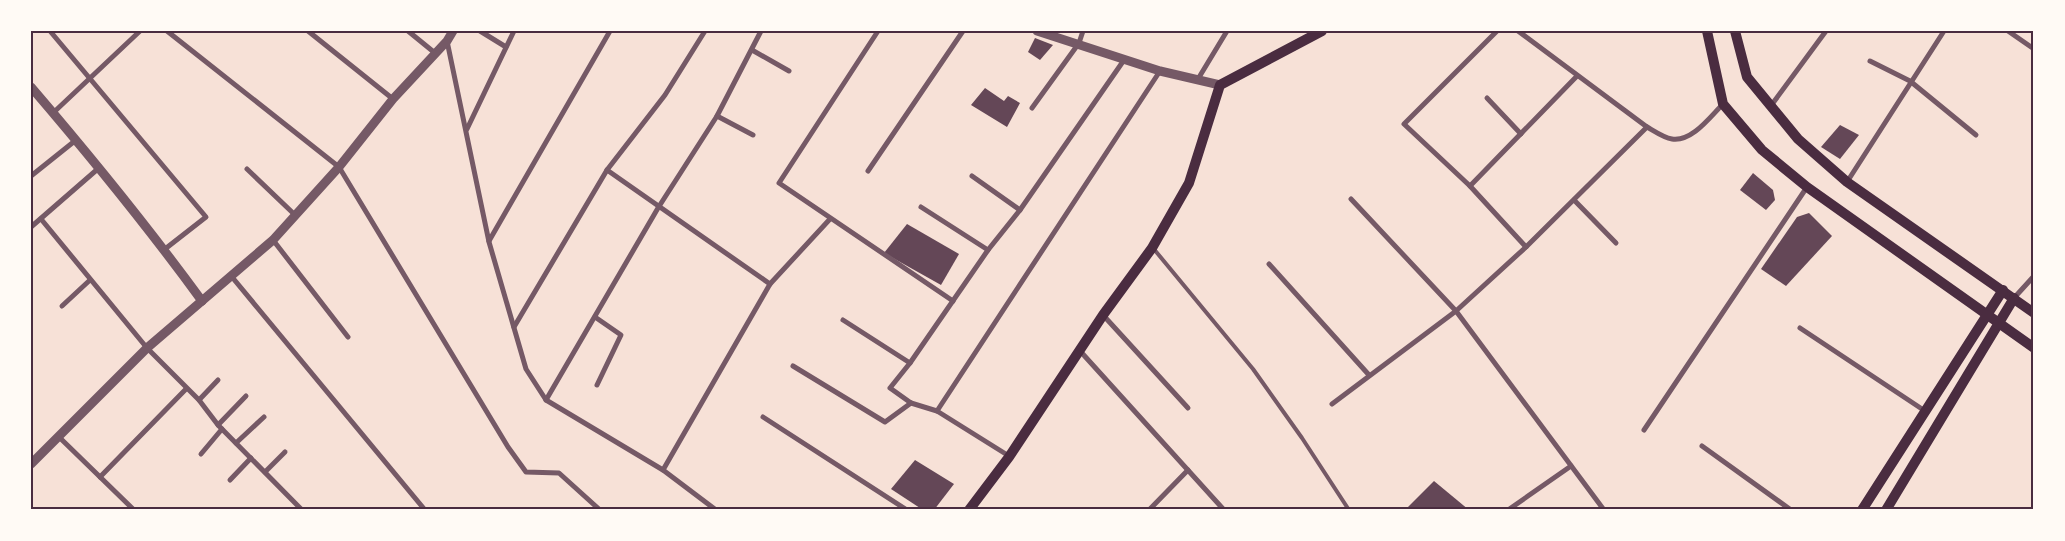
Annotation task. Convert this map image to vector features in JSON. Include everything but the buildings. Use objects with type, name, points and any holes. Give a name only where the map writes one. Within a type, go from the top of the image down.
[{"type":"main road","points":[[969,510],[1010,457],[1081,352],[1103,315],[1152,248],[1189,183],[1220,85],[1322,31]]},
{"type":"main road","points":[[1707,31],[1722,104],[1762,150],[1807,187],[2034,348]]},
{"type":"main road","points":[[1735,31],[1746,77],[1770,108],[1798,139],[1847,182],[2034,313]]},
{"type":"main road","points":[[1862,510],[2003,290]]},
{"type":"main road","points":[[1886,510],[2014,298]]},
{"type":"street","points":[[50,31],[89,80],[206,217],[165,249]]},
{"type":"street","points":[[53,113],[140,31]]},
{"type":"street","points":[[167,31],[339,167],[508,448],[526,472],[559,473],[600,510]]},
{"type":"street","points":[[308,31],[393,99]]},
{"type":"street","points":[[408,31],[436,53]]},
{"type":"street","points":[[31,464],[147,348],[273,240],[294,214],[339,167],[393,99],[447,41],[453,31]]},
{"type":"street","points":[[480,31],[506,47]]},
{"type":"street","points":[[467,130],[514,31]]},
{"type":"street","points":[[489,242],[610,31]]},
{"type":"street","points":[[514,327],[607,170],[666,95],[705,31]]},
{"type":"street","points":[[546,400],[658,208],[717,116],[762,31]]},
{"type":"street","points":[[878,31],[780,183],[830,219],[953,301]]},
{"type":"street","points":[[868,171],[963,31]]},
{"type":"street","points":[[1038,31],[1160,71],[1220,85]]},
{"type":"street","points":[[1032,108],[1079,43],[1084,31]]},
{"type":"street","points":[[1198,79],[1227,31]]},
{"type":"street","points":[[1498,31],[1404,124],[1470,186],[1526,247]]},
{"type":"street","points":[[1518,31],[1647,127],[1670,139],[1682,139],[1705,123],[1722,104]]},
{"type":"street","points":[[1770,108],[1826,31]]},
{"type":"street","points":[[1847,182],[1910,81],[1944,31]]},
{"type":"street","points":[[2008,31],[2034,49]]},
{"type":"street","points":[[447,41],[489,242],[526,369],[546,400],[663,470],[716,510]]},
{"type":"street","points":[[752,50],[789,71]]},
{"type":"street","points":[[1010,457],[937,411],[911,403],[890,388],[910,364],[988,250],[1020,210],[1124,60]]},
{"type":"street","points":[[1870,61],[1910,81],[1976,135]]},
{"type":"street","points":[[937,411],[1160,71]]},
{"type":"street","points":[[1470,186],[1577,76]]},
{"type":"street","points":[[31,87],[100,167],[165,249],[202,301]]},
{"type":"street","points":[[1487,98],[1521,134]]},
{"type":"street","points":[[717,116],[753,135]]},
{"type":"street","points":[[1332,404],[1456,311],[1526,247],[1647,127]]},
{"type":"street","points":[[31,176],[76,140]]},
{"type":"street","points":[[31,227],[100,167]]},
{"type":"street","points":[[247,169],[294,214]]},
{"type":"street","points":[[607,170],[658,208],[770,284]]},
{"type":"street","points":[[972,176],[1020,210]]},
{"type":"street","points":[[1644,430],[1807,187]]},
{"type":"street","points":[[1351,199],[1456,311],[1604,510]]},
{"type":"street","points":[[1574,200],[1616,243]]},
{"type":"street","points":[[921,207],[988,250]]},
{"type":"street","points":[[41,219],[147,348],[199,400],[220,427],[302,510]]},
{"type":"street","points":[[663,470],[770,284],[830,219]]},
{"type":"street","points":[[273,240],[348,337]]},
{"type":"street","points":[[1270,264],[1369,375]]},
{"type":"street","points":[[2014,298],[2034,276]]},
{"type":"street","points":[[232,277],[425,510]]},
{"type":"street","points":[[62,306],[90,280]]},
{"type":"street","points":[[1103,315],[1188,408]]},
{"type":"street","points":[[594,317],[621,335],[597,385]]},
{"type":"street","points":[[843,320],[910,364]]},
{"type":"street","points":[[1800,328],[1925,411]]},
{"type":"street","points":[[1081,352],[1224,510]]},
{"type":"street","points":[[793,366],[885,422],[911,403]]},
{"type":"street","points":[[199,400],[218,380]]},
{"type":"street","points":[[100,477],[186,389]]},
{"type":"street","points":[[200,454],[246,396]]},
{"type":"street","points":[[236,443],[264,416]]},
{"type":"street","points":[[763,417],[907,510]]},
{"type":"street","points":[[59,437],[134,510]]},
{"type":"street","points":[[1702,446],[1791,510]]},
{"type":"street","points":[[265,472],[285,452]]},
{"type":"street","points":[[230,480],[251,458]]},
{"type":"street","points":[[1508,510],[1571,466]]},
{"type":"street","points":[[1149,510],[1188,470]]},
{"type":"lane","points":[[1152,248],[1253,369],[1349,510]]}]
